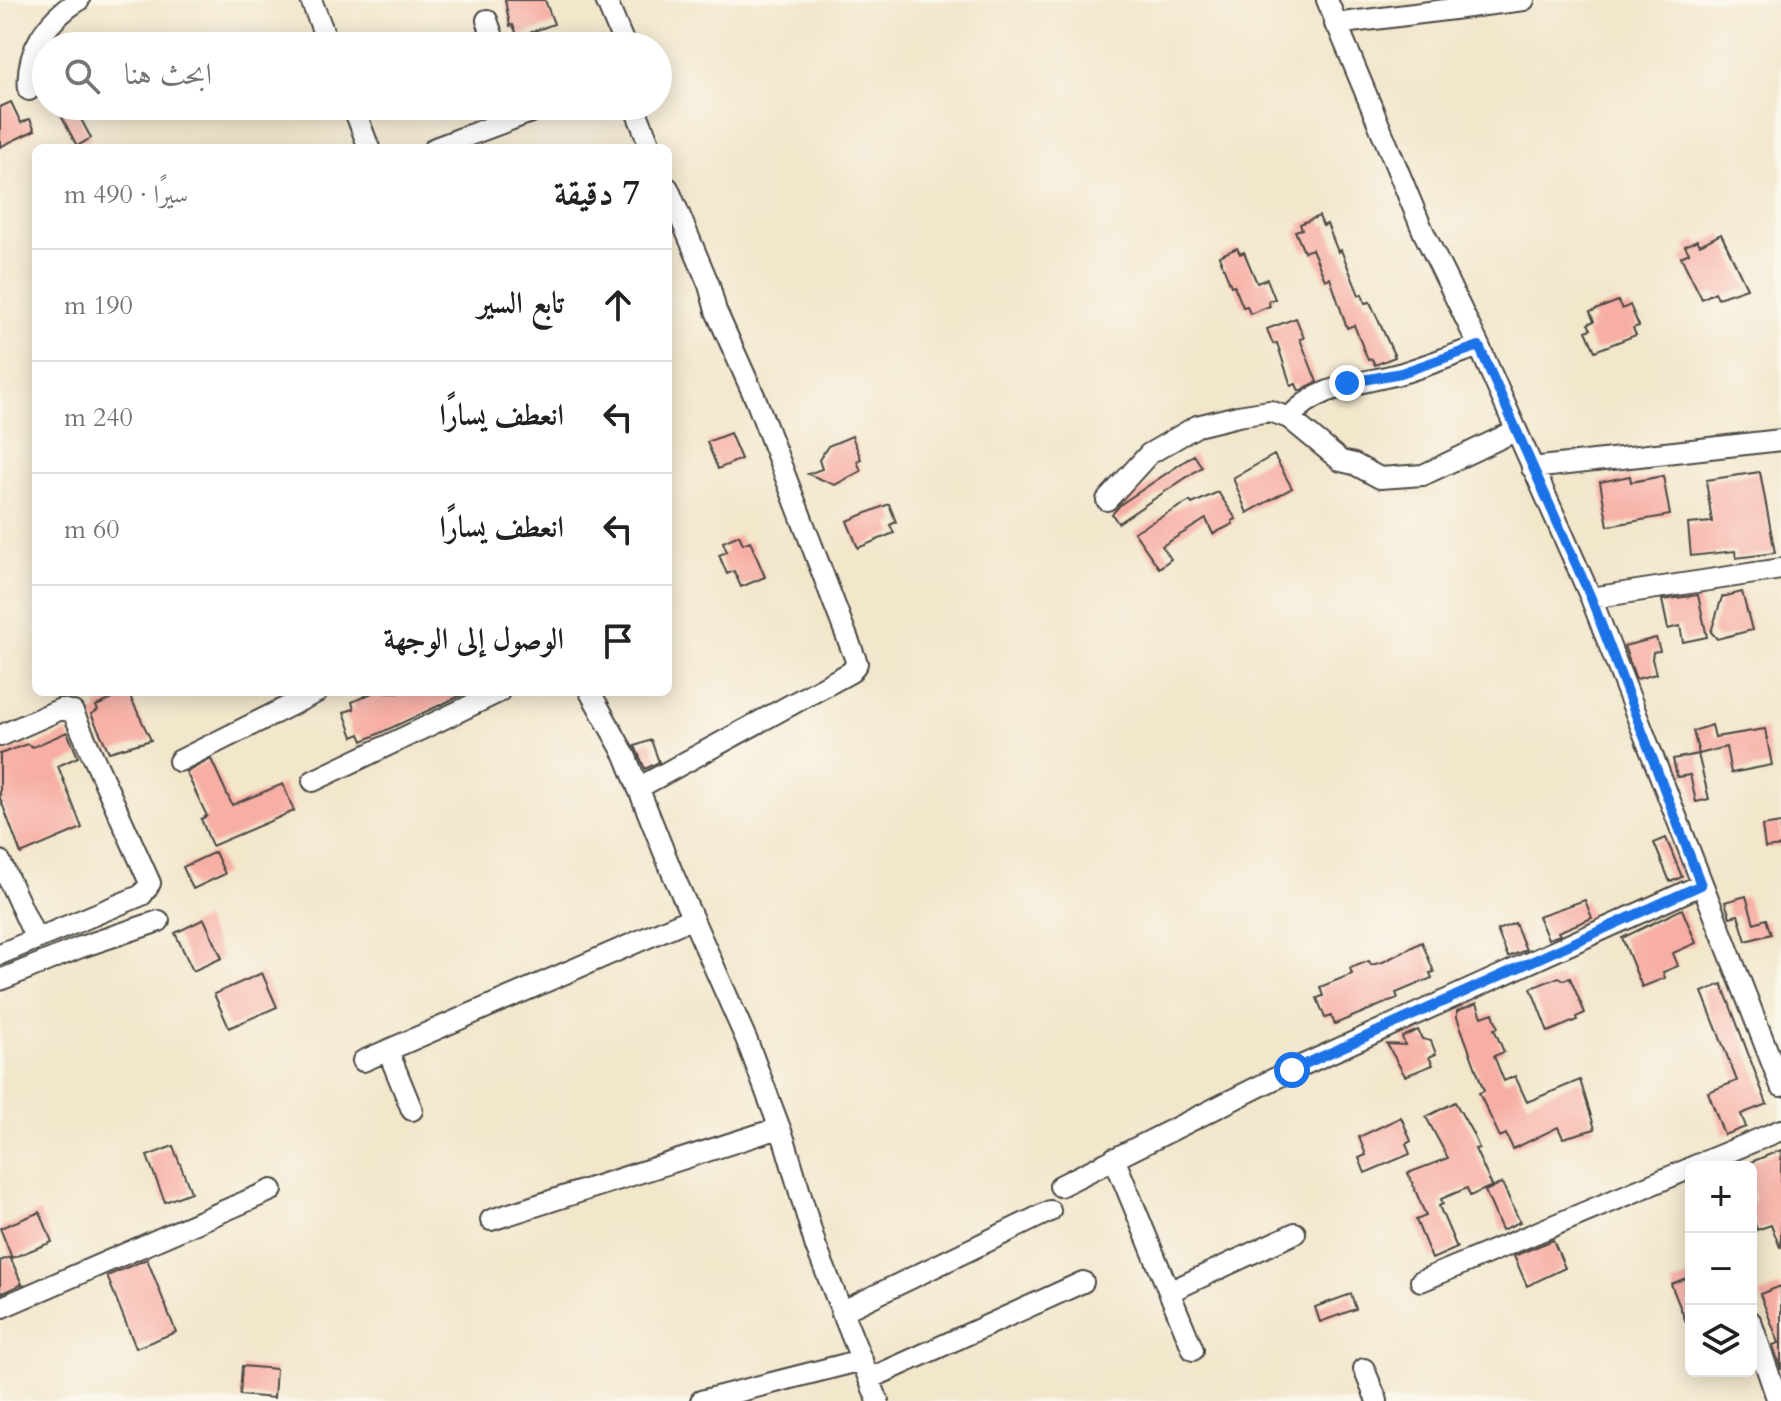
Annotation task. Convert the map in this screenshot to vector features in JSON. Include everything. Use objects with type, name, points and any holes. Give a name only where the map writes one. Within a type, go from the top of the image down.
[{"type":"street","points":[[45,32],[59,14],[79,0]]},
{"type":"street","points":[[311,0],[324,32]]},
{"type":"street","points":[[606,0],[619,32]]},
{"type":"street","points":[[1327,0],[1423,231],[1479,346],[1591,598],[1781,1086]]},
{"type":"street","points":[[1335,24],[1524,0]]},
{"type":"street","points":[[487,20],[491,32]]},
{"type":"street","points":[[29,90],[28,69],[32,60]]},
{"type":"street","points":[[358,120],[367,144]]},
{"type":"street","points":[[444,144],[498,120]]},
{"type":"street","points":[[640,120],[649,144]]},
{"type":"street","points":[[638,788],[851,672],[857,663],[756,400],[716,311],[709,285],[672,197]]},
{"type":"street","points":[[1289,418],[1303,402],[1347,383],[1401,373],[1479,346]]},
{"type":"street","points":[[1107,500],[1149,454],[1197,426],[1270,411],[1289,418],[1341,461],[1354,464],[1380,478],[1423,475],[1515,431]]},
{"type":"street","points":[[1532,468],[1781,440]]},
{"type":"street","points":[[1591,598],[1781,569]]},
{"type":"street","points":[[179,761],[309,696]]},
{"type":"street","points":[[313,781],[491,696]]},
{"type":"street","points":[[592,696],[625,755],[747,1041],[841,1312],[878,1401]]},
{"type":"street","points":[[0,736],[61,709],[73,712],[150,883],[142,895],[0,954]]},
{"type":"street","points":[[0,861],[36,939]]},
{"type":"street","points":[[1060,1186],[1292,1070],[1701,885]]},
{"type":"street","points":[[363,1061],[692,918]]},
{"type":"street","points":[[0,980],[81,947],[159,921]]},
{"type":"street","points":[[388,1051],[412,1110]]},
{"type":"street","points":[[491,1220],[779,1128]]},
{"type":"street","points":[[1706,1161],[1781,1130]]},
{"type":"street","points":[[1114,1158],[1193,1350]]},
{"type":"street","points":[[1421,1281],[1685,1170]]},
{"type":"street","points":[[0,1308],[272,1190]]},
{"type":"street","points":[[841,1312],[1050,1211]]},
{"type":"street","points":[[1169,1292],[1295,1233]]},
{"type":"street","points":[[701,1401],[866,1370],[1083,1282]]},
{"type":"street","points":[[1757,1340],[1778,1401]]},
{"type":"street","points":[[1364,1369],[1377,1401]]},
{"type":"building","points":[[505,0],[545,0],[554,24],[532,32],[516,32],[513,25],[510,26]]},
{"type":"building","points":[[11,102],[21,123],[30,119],[35,130],[0,147],[0,107]]},
{"type":"building","points":[[63,120],[81,120],[91,138],[76,144]]},
{"type":"building","points":[[1319,216],[1323,226],[1327,224],[1338,252],[1341,250],[1359,295],[1362,294],[1365,303],[1370,302],[1395,357],[1375,365],[1372,359],[1368,360],[1354,325],[1347,328],[1330,278],[1325,280],[1312,249],[1304,252],[1295,231],[1302,229],[1300,224]]},
{"type":"building","points":[[1721,234],[1747,288],[1718,298],[1715,292],[1702,299],[1681,257],[1689,253],[1685,246],[1697,240],[1700,245]]},
{"type":"building","points":[[1237,248],[1240,254],[1244,252],[1257,283],[1267,279],[1275,299],[1268,301],[1270,306],[1250,314],[1247,306],[1243,307],[1234,285],[1231,286],[1219,256]]},
{"type":"building","points":[[1618,301],[1622,309],[1630,305],[1639,326],[1633,328],[1636,335],[1595,351],[1586,331],[1591,329],[1588,324],[1594,321],[1590,312]]},
{"type":"building","points":[[1296,318],[1304,338],[1300,339],[1317,382],[1299,391],[1296,384],[1291,386],[1277,343],[1273,344],[1267,329]]},
{"type":"building","points":[[730,433],[741,459],[718,469],[707,442]]},
{"type":"building","points":[[852,436],[861,459],[857,461],[861,471],[835,485],[808,474],[822,469],[819,460],[828,446]]},
{"type":"building","points":[[1194,455],[1202,467],[1118,523],[1112,514],[1121,504]]},
{"type":"building","points":[[1274,455],[1292,488],[1247,513],[1233,478]]},
{"type":"building","points":[[1760,472],[1775,553],[1736,558],[1735,551],[1691,556],[1688,524],[1712,522],[1706,480]]},
{"type":"building","points":[[1630,476],[1631,482],[1663,476],[1670,515],[1608,526],[1600,482]]},
{"type":"building","points":[[1218,492],[1236,519],[1232,521],[1233,524],[1213,534],[1206,519],[1162,546],[1171,559],[1159,568],[1134,532],[1190,501],[1192,504]]},
{"type":"building","points":[[889,504],[896,522],[890,525],[894,533],[858,548],[847,521]]},
{"type":"building","points":[[739,535],[743,544],[750,541],[765,577],[741,587],[734,571],[727,574],[719,555],[727,552],[723,542]]},
{"type":"building","points":[[1742,592],[1752,630],[1717,639],[1711,632],[1722,597]]},
{"type":"building","points":[[1698,595],[1707,637],[1683,642],[1680,626],[1668,629],[1662,600]]},
{"type":"building","points":[[1656,638],[1660,651],[1653,652],[1652,659],[1656,674],[1636,679],[1624,646]]},
{"type":"building","points":[[119,696],[130,696],[151,740],[109,752],[91,714],[98,710],[96,706]]},
{"type":"building","points":[[365,696],[459,696],[363,741],[360,734],[353,737],[344,712],[354,709],[352,702]]},
{"type":"building","points":[[1712,725],[1715,737],[1765,729],[1772,765],[1731,773],[1726,747],[1699,754],[1693,731]]},
{"type":"building","points":[[67,732],[78,757],[58,766],[82,828],[21,854],[0,798],[0,754],[27,744],[33,747]]},
{"type":"building","points":[[651,740],[659,762],[645,769],[635,746]]},
{"type":"building","points":[[1698,754],[1709,799],[1696,802],[1690,775],[1677,777],[1673,759]]},
{"type":"building","points":[[211,759],[232,805],[283,784],[294,811],[212,846],[201,819],[207,816],[186,772]]},
{"type":"building","points":[[1781,823],[1781,846],[1765,848],[1762,826]]},
{"type":"building","points":[[1666,838],[1682,877],[1670,882],[1654,843]]},
{"type":"building","points":[[215,852],[225,874],[193,889],[183,867]]},
{"type":"building","points":[[1746,896],[1754,923],[1766,919],[1771,934],[1746,941],[1738,915],[1730,917],[1725,902]]},
{"type":"building","points":[[1585,900],[1592,918],[1548,939],[1538,916]]},
{"type":"building","points":[[1682,909],[1696,943],[1673,953],[1678,966],[1663,972],[1665,978],[1642,987],[1622,938]]},
{"type":"building","points":[[204,919],[222,958],[193,971],[175,933]]},
{"type":"building","points":[[1515,923],[1526,950],[1508,957],[1497,930]]},
{"type":"building","points":[[1422,942],[1434,972],[1430,973],[1432,978],[1396,993],[1398,998],[1335,1024],[1331,1016],[1325,1018],[1317,998],[1323,996],[1320,987],[1352,974],[1350,968],[1369,961],[1371,965],[1383,962]]},
{"type":"building","points":[[262,973],[277,1007],[229,1028],[214,994]]},
{"type":"building","points":[[1559,977],[1564,980],[1570,978],[1585,1013],[1576,1017],[1577,1020],[1548,1032],[1531,988]]},
{"type":"building","points":[[1722,984],[1767,1104],[1741,1114],[1746,1127],[1724,1135],[1708,1092],[1737,1081],[1702,992]]},
{"type":"building","points":[[1477,1003],[1482,1017],[1493,1013],[1498,1028],[1494,1029],[1504,1052],[1494,1056],[1504,1081],[1515,1076],[1527,1102],[1580,1080],[1595,1129],[1563,1138],[1558,1127],[1513,1149],[1506,1134],[1500,1137],[1479,1093],[1484,1091],[1457,1017],[1457,1011]]},
{"type":"building","points":[[1418,1030],[1422,1039],[1431,1041],[1436,1054],[1429,1057],[1433,1065],[1405,1076],[1387,1044],[1405,1045],[1402,1037]]},
{"type":"building","points":[[1455,1102],[1473,1134],[1479,1148],[1475,1149],[1492,1186],[1470,1196],[1467,1188],[1441,1199],[1443,1204],[1439,1206],[1457,1248],[1432,1259],[1416,1220],[1426,1216],[1408,1173],[1448,1158],[1426,1117]]},
{"type":"building","points":[[1401,1117],[1411,1141],[1406,1144],[1410,1154],[1365,1173],[1359,1158],[1366,1155],[1359,1137]]},
{"type":"building","points":[[173,1146],[191,1192],[165,1202],[147,1156]]},
{"type":"building","points":[[1781,1150],[1781,1247],[1771,1225],[1757,1230],[1757,1161],[1754,1161]]},
{"type":"building","points":[[1502,1183],[1520,1222],[1502,1230],[1485,1191]]},
{"type":"building","points":[[40,1212],[52,1242],[12,1258],[0,1228]]},
{"type":"building","points":[[1553,1240],[1565,1268],[1527,1286],[1514,1256]]},
{"type":"building","points":[[10,1257],[22,1284],[0,1294],[0,1261]]},
{"type":"building","points":[[147,1259],[176,1332],[136,1348],[107,1276]]},
{"type":"building","points":[[1685,1278],[1685,1319],[1671,1284]]},
{"type":"building","points":[[1781,1286],[1781,1370],[1773,1345],[1779,1343],[1760,1294]]},
{"type":"building","points":[[1351,1294],[1356,1309],[1320,1322],[1315,1307]]},
{"type":"building","points":[[242,1366],[276,1369],[274,1398],[240,1395]]},
{"type":"route","points":[[1292,1070],[1701,885],[1591,598],[1479,346],[1401,373],[1347,383]]}]
